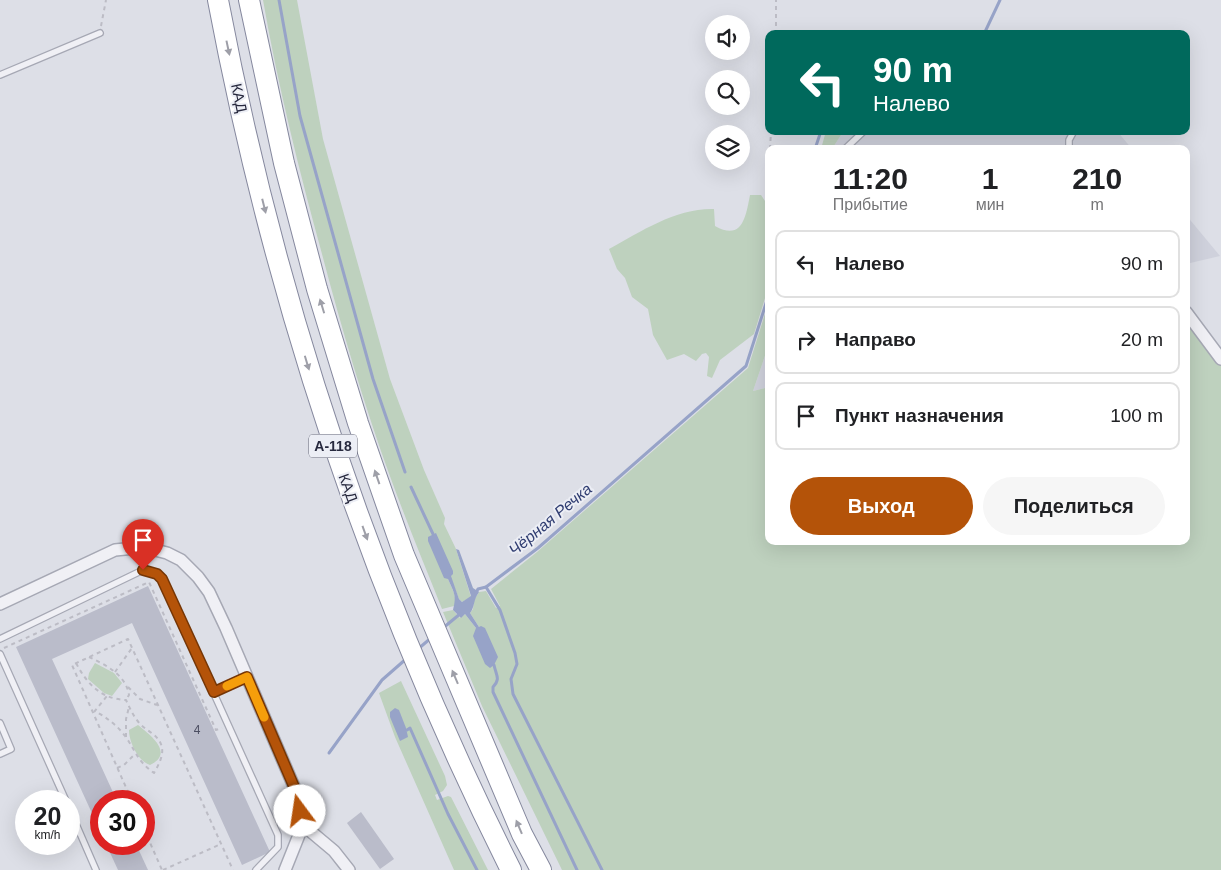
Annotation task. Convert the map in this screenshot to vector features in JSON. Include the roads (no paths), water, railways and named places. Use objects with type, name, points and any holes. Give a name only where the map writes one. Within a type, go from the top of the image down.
[{"type":"highway","name":"КАД","points":[[218,0],[253,162],[285,290],[330,436],[376,565],[427,690],[511,870]]},
{"type":"highway","name":"КАД","points":[[249,0],[284,163],[317,289],[358,423],[404,555],[522,834],[541,870]]},
{"type":"street","points":[[1190,317],[1221,358]]},
{"type":"street","points":[[0,604],[115,550],[135,548],[167,553],[181,560],[198,577],[208,592],[295,789],[303,825],[285,870]]},
{"type":"street","points":[[303,825],[334,851],[349,870]]},
{"type":"lane","points":[[0,75],[100,33]]},
{"type":"lane","points":[[849,145],[860,135]]},
{"type":"lane","points":[[0,639],[143,570],[157,574],[162,579],[278,835],[278,847],[256,870]]},
{"type":"lane","points":[[0,652],[61,790]]},
{"type":"lane","points":[[214,692],[247,677]]},
{"type":"lane","points":[[0,723],[11,748],[0,754]]},
{"type":"lane","points":[[80,833],[96,870]]},
{"type":"water","points":[[436,533],[453,571],[451,576],[459,599],[462,602],[471,596],[456,549],[459,550],[473,588],[479,592],[470,613],[479,627],[485,628],[498,657],[490,668],[485,664],[473,636],[476,628],[465,614],[461,618],[453,610],[455,597],[453,591],[448,579],[444,578],[428,541],[428,537]]},
{"type":"water","points":[[395,708],[399,710],[408,737],[400,741],[390,717],[390,712]]},
{"type":"waterway","points":[[279,0],[300,116],[373,379],[405,472]]},
{"type":"waterway","name":"Чёрная Речка","points":[[986,30],[1000,0]]},
{"type":"waterway","name":"Чёрная Речка","points":[[816,145],[820,135]]},
{"type":"waterway","name":"Чёрная Речка","points":[[476,593],[478,589],[486,587],[538,548],[746,366],[765,307]]},
{"type":"waterway","points":[[411,487],[433,534]]},
{"type":"waterway","points":[[486,587],[500,610],[515,653],[517,664],[511,679],[513,694],[602,870]]},
{"type":"waterway","name":"Чёрная Речка","points":[[443,628],[460,614]]},
{"type":"waterway","name":"Чёрная Речка","points":[[418,649],[431,638]]},
{"type":"waterway","name":"Чёрная Речка","points":[[329,753],[382,680],[406,659]]},
{"type":"waterway","points":[[494,665],[497,679],[493,692],[577,870]]},
{"type":"waterway","points":[[407,730],[410,728],[448,814],[477,870]]}]
